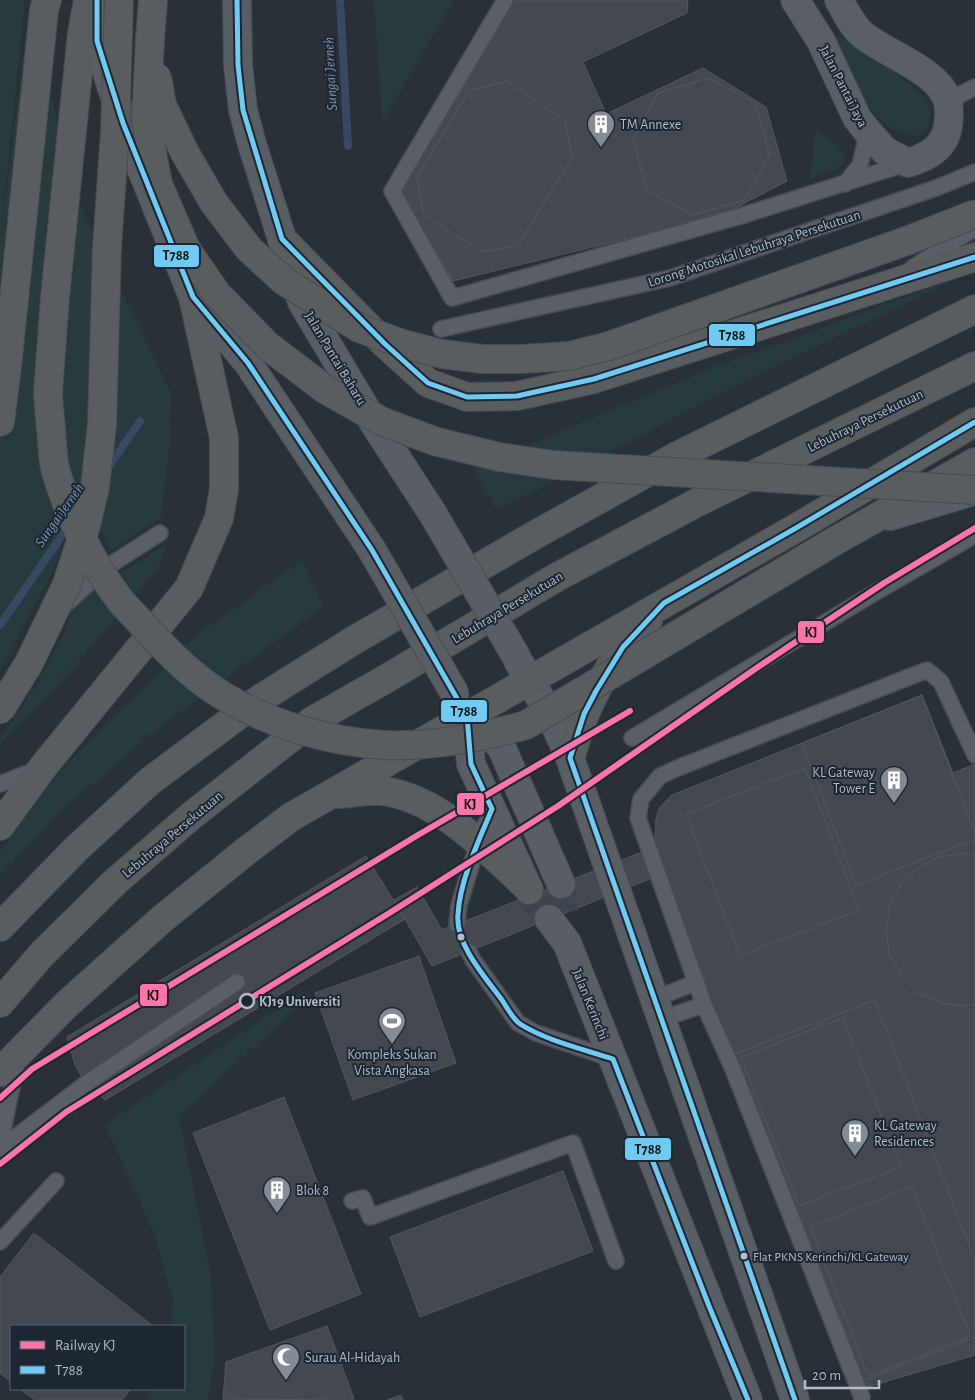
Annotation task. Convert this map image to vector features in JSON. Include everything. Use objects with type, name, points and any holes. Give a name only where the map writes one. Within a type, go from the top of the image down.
[{"type":"highway","points":[[0,422],[43,20],[47,0]]},
{"type":"highway","points":[[88,0],[82,33],[54,306],[48,393],[54,467],[68,507],[86,547],[120,600],[181,665],[225,697],[265,717],[303,731],[385,745],[450,741],[494,734],[526,725],[835,540],[975,462]]},
{"type":"highway","points":[[0,710],[29,663],[67,584],[86,529],[95,487],[102,424],[107,247],[115,132],[119,0]]},
{"type":"highway","points":[[153,0],[146,122],[158,184],[186,249],[217,294],[268,346],[326,390],[381,421],[434,441],[499,457],[554,465],[975,490]]},
{"type":"highway","points":[[150,39],[162,105],[185,153],[214,204],[249,249],[284,280],[359,328],[403,344],[442,354],[482,359],[521,359],[569,356],[609,346],[975,214]]},
{"type":"highway","points":[[282,239],[385,344],[428,383],[468,397],[517,396],[594,380],[975,257]]},
{"type":"highway","points":[[0,826],[43,767],[189,588],[219,518],[224,489],[224,438],[193,297]]},
{"type":"highway","points":[[0,927],[76,849],[150,781],[260,699],[368,632],[675,456],[975,309]]},
{"type":"highway","name":"Lebuhraya Persekutuan","points":[[0,1003],[41,955],[115,882],[191,816],[312,721],[566,572],[698,502],[975,366]]},
{"type":"highway","points":[[0,1072],[67,1004],[162,920],[291,817],[332,794],[461,705],[523,669],[664,603],[805,523],[975,422]]},
{"type":"highway","points":[[570,758],[584,714],[596,691],[623,647],[664,603]]},
{"type":"highway","points":[[332,794],[380,791],[415,799],[434,808],[478,843],[530,892]]},
{"type":"main road","points":[[97,0],[97,40],[123,123],[193,297],[248,363],[372,550],[461,705],[501,746],[560,884]]},
{"type":"main road","name":"Jalan Pantai Baharu","points":[[236,0],[238,65],[243,110],[302,302],[378,428],[433,514],[523,669]]},
{"type":"main road","points":[[860,526],[975,490]]},
{"type":"main road","points":[[523,669],[552,718],[570,758],[795,1400]]},
{"type":"main road","points":[[461,705],[471,764],[530,892]]},
{"type":"main road","name":"Jalan Kerinchi","points":[[557,916],[748,1400]]},
{"type":"street","name":"Jalan Pantai Jaya","points":[[795,0],[821,41],[857,118],[885,151],[908,163]]},
{"type":"street","points":[[839,0],[860,33],[877,46],[915,66],[940,86],[948,100],[949,119],[947,132],[938,148],[922,158],[908,163]]},
{"type":"lane","points":[[505,0],[392,191],[452,298],[739,213],[845,184],[908,163]]},
{"type":"lane","points":[[948,100],[975,87]]},
{"type":"lane","points":[[845,184],[860,165],[868,132]]},
{"type":"lane","name":"Lorong Motosikal Lebuhraya Persekutuan","points":[[441,329],[670,278],[936,188],[975,172]]},
{"type":"lane","points":[[888,284],[975,228]]},
{"type":"lane","points":[[0,687],[38,628],[104,570],[160,533]]},
{"type":"lane","points":[[632,738],[975,535]]},
{"type":"lane","points":[[863,1400],[732,1067],[704,1005],[638,818],[642,798],[660,776],[927,670],[941,682],[975,756]]},
{"type":"lane","points":[[0,784],[43,767]]},
{"type":"lane","points":[[458,924],[459,905],[478,843],[492,808]]},
{"type":"lane","points":[[468,952],[518,1023],[536,1033],[613,1059]]},
{"type":"lane","points":[[0,1149],[84,1085],[237,982]]},
{"type":"lane","points":[[658,1009],[697,982]]},
{"type":"lane","points":[[658,1009],[704,1005]]},
{"type":"lane","points":[[0,1144],[20,1052]]},
{"type":"lane","points":[[352,1201],[363,1198],[370,1217],[573,1142],[616,1261]]},
{"type":"lane","points":[[0,1242],[56,1181]]},
{"type":"green space","points":[[0,0],[25,0],[1,236],[30,0],[41,0],[51,97],[80,205],[171,393],[170,443],[161,518],[111,550],[80,490],[53,571],[0,671]]},
{"type":"green space","points":[[374,0],[454,0],[382,122]]},
{"type":"green space","points":[[832,33],[887,66],[924,96],[931,112],[929,126],[916,137],[897,131],[884,123],[874,113],[857,88]]},
{"type":"green space","points":[[815,130],[836,144],[846,156],[837,168],[810,178]]},
{"type":"green space","points":[[957,278],[728,390],[497,510],[473,468],[712,368]]},
{"type":"green space","points":[[167,543],[159,567],[76,665],[0,745],[0,738],[32,692],[65,632],[81,576],[96,590]]},
{"type":"green space","points":[[302,560],[323,606],[150,735],[62,810],[0,876],[0,852],[40,790],[196,636]]},
{"type":"green space","points":[[307,991],[310,994],[179,1117],[211,1276],[215,1359],[208,1400],[146,1400],[152,1390],[185,1390],[185,1325],[170,1325],[173,1300],[154,1233],[105,1125],[302,992]]},
{"type":"building","name":"TM Annexe","points":[[512,0],[688,0],[687,13],[583,62],[606,114],[703,68],[766,107],[787,181],[720,216],[453,281],[400,190]]},
{"type":"building","points":[[709,78],[755,103],[770,155],[744,200],[693,215],[647,190],[633,139],[658,93]]},
{"type":"building","points":[[507,81],[565,121],[572,158],[518,245],[482,252],[424,215],[417,177],[469,91]]},
{"type":"building","points":[[922,695],[953,773],[975,764],[975,1355],[851,1392],[655,847],[656,818],[660,807],[672,795]]},
{"type":"building","name":"KL Gateway Tower E","points":[[922,695],[975,834],[975,839],[856,885],[802,743]]},
{"type":"building","points":[[805,768],[859,910],[740,956],[686,814]]},
{"type":"building","points":[[655,847],[665,873],[432,966],[394,900],[417,887],[442,930]]},
{"type":"building","points":[[963,853],[975,855],[975,1004],[968,1006],[942,1003],[918,993],[900,974],[889,953],[886,929],[890,906],[900,885],[918,868],[939,857]]},
{"type":"building","name":"KJ19 Universiti","points":[[366,856],[405,919],[105,1100],[83,1079],[75,1065],[67,1037]]},
{"type":"building","name":"Kompleks Sukan Vista Angkasa","points":[[419,956],[456,1063],[353,1100],[315,993]]},
{"type":"building","name":"KL Gateway Residences","points":[[875,1000],[975,1261],[975,1337],[860,1382],[735,1054]]},
{"type":"building","points":[[843,1018],[901,1167],[799,1206],[741,1057]]},
{"type":"building","name":"Blok 8","points":[[284,1097],[361,1294],[270,1330],[193,1133]]},
{"type":"building","points":[[563,1171],[593,1251],[420,1317],[390,1237]]},
{"type":"building","points":[[912,1187],[970,1336],[868,1376],[811,1227]]},
{"type":"building","points":[[34,1233],[152,1325],[10,1325],[10,1381],[0,1373],[0,1277]]},
{"type":"building","name":"Surau Al-Hidayah","points":[[327,1326],[354,1399],[223,1400],[226,1362]]},
{"type":"building","points":[[21,1390],[130,1390],[122,1400],[35,1400]]},
{"type":"building","points":[[401,1395],[403,1400],[387,1400]]},
{"type":"waterway","name":"Sungai Jerneh","points":[[340,0],[348,146]]},
{"type":"waterway","name":"Sungai Jerneh","points":[[106,471],[140,421]]},
{"type":"waterway","name":"Sungai Jerneh","points":[[0,625],[70,524]]},
{"type":"tunnel","points":[[561,884],[564,914]]},
{"type":"tunnel","points":[[532,896],[549,919]]},
{"type":"rail line","name":"KJ","points":[[0,1164],[66,1112],[391,912],[558,806],[758,667],[884,583],[975,528]]},
{"type":"rail line","name":"KJ","points":[[0,1098],[32,1069],[418,835],[630,711]]},
{"type":"transit line","name":"T788","points":[[97,0],[97,41],[123,123],[193,297],[248,363],[372,550],[467,716],[471,764],[492,809],[471,860],[462,888],[458,925],[466,948],[472,960],[520,1024],[553,1040],[613,1059],[709,1306],[748,1400]]},
{"type":"transit line","name":"T788","points":[[237,0],[238,65],[243,110],[282,239],[385,344],[428,383],[467,397],[517,396],[594,379],[975,257]]},
{"type":"transit line","name":"T788","points":[[795,1400],[570,758],[584,714],[596,691],[623,647],[664,603],[796,528],[975,422]]},
{"type":"place","name":"TM Annexe","points":[[601,148]]},
{"type":"place","name":"KL Gateway Tower E","points":[[894,804]]},
{"type":"place","name":"KJ19 Universiti","points":[[247,1001]]},
{"type":"place","name":"Kompleks Sukan Vista Angkasa","points":[[392,1045]]},
{"type":"place","name":"KL Gateway Residences","points":[[855,1157]]},
{"type":"place","name":"Blok 8","points":[[277,1214]]},
{"type":"place","name":"Flat PKNS Kerinchi/KL Gateway","points":[[744,1256]]},
{"type":"place","name":"Surau Al-Hidayah","points":[[286,1381]]}]
